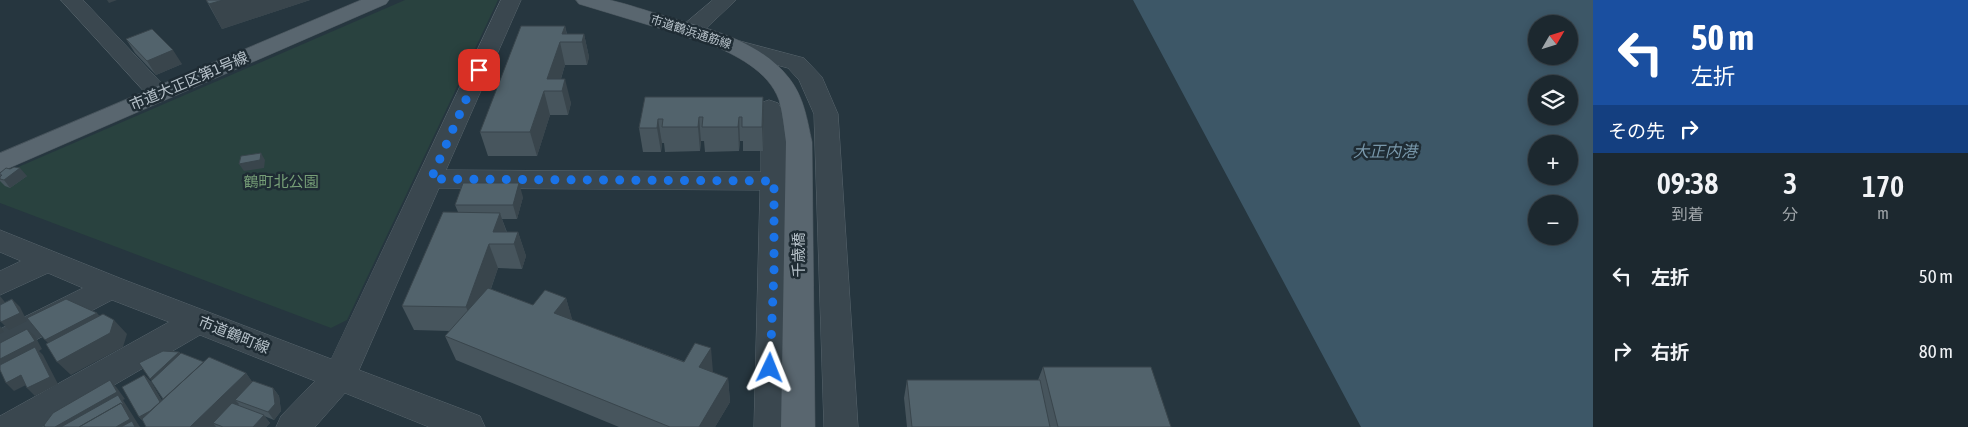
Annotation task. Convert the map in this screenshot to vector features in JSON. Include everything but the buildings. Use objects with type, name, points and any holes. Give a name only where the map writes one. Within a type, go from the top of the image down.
[{"type":"main road","name":"市道大正区第1号線","points":[[0,163],[378,0]]},
{"type":"main road","name":"市道鶴浜通筋線","points":[[586,0],[716,38],[736,47],[754,58],[776,97]]},
{"type":"main road","name":"千歳橋","points":[[776,97],[795,114],[799,142],[798,427]]},
{"type":"street","points":[[71,0],[159,94]]},
{"type":"street","points":[[293,427],[339,377],[431,179],[511,0]]},
{"type":"street","points":[[690,31],[726,0]]},
{"type":"street","points":[[736,47],[796,63],[810,77],[826,114],[841,427]]},
{"type":"street","points":[[771,427],[770,368],[774,270],[776,97]]},
{"type":"street","points":[[431,179],[774,181]]},
{"type":"street","name":"市道鶴町線","points":[[0,240],[468,427]]},
{"type":"street","points":[[0,284],[48,260]]},
{"type":"street","points":[[0,344],[112,286]]},
{"type":"street","points":[[18,426],[198,320]]},
{"type":"green space","name":"鶴町北公園","points":[[405,0],[498,0],[347,320],[331,328],[0,203],[0,176],[9,171]]},
{"type":"water","name":"大正内港","points":[[1133,0],[1593,0],[1593,427],[1361,427]]},
{"type":"route","points":[[479,70],[431,179],[774,181],[774,270],[770,368]]}]
